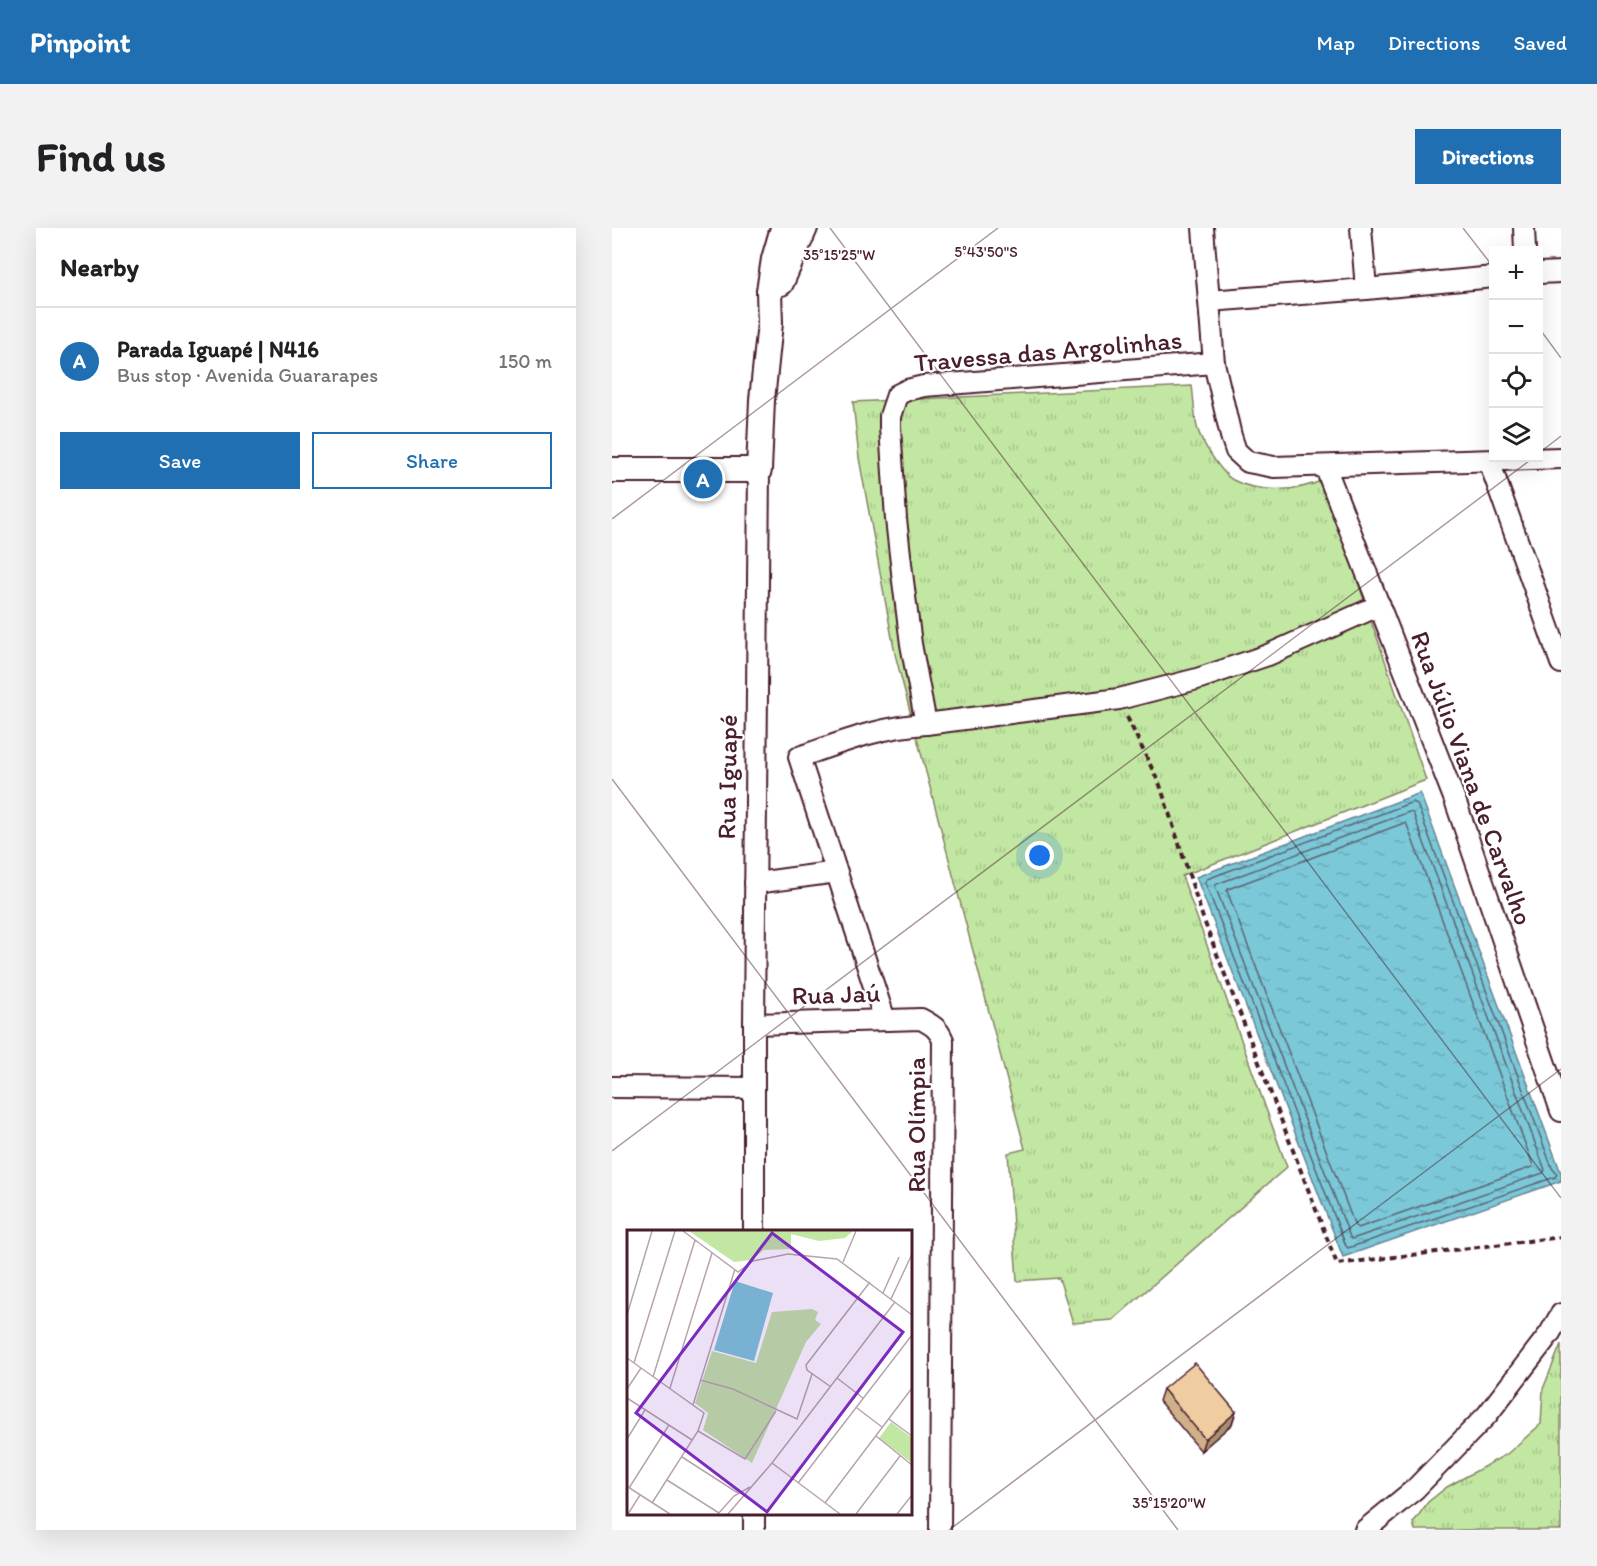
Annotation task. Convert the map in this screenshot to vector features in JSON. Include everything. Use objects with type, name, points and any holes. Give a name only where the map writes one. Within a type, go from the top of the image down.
[{"type":"street","points":[[770,323],[769,291],[774,259],[783,228]]},
{"type":"street","points":[[770,323],[783,275],[805,228]]},
{"type":"street","points":[[1203,228],[1214,363],[1236,451],[1248,462],[1274,467],[1489,461]]},
{"type":"street","points":[[1361,228],[1366,290]]},
{"type":"street","points":[[1524,228],[1525,246]]},
{"type":"street","points":[[1543,273],[1561,272]]},
{"type":"street","points":[[1209,301],[1366,290],[1489,278]]},
{"type":"street","name":"Rua Iguapé","points":[[754,1230],[759,470],[762,400],[770,323]]},
{"type":"street","name":"Travessa das Argolinhas","points":[[926,724],[911,644],[896,519],[890,416],[897,396],[907,390],[924,386],[1214,363]]},
{"type":"street","points":[[1543,459],[1561,458]]},
{"type":"street","points":[[1489,462],[1561,663]]},
{"type":"street","name":"Rua Júlio Viana de Carvalho","points":[[1325,466],[1456,803],[1561,1111]]},
{"type":"street","points":[[612,470],[759,470]]},
{"type":"street","points":[[885,1020],[799,757],[897,726],[1119,699],[1197,679],[1268,655],[1380,605]]},
{"type":"street","points":[[755,883],[837,872]]},
{"type":"street","name":"Rua Jaú","points":[[754,1024],[921,1019]]},
{"type":"street","name":"Rua Olímpia","points":[[921,1019],[933,1025],[939,1032],[944,1047],[940,1530]]},
{"type":"street","points":[[612,1087],[754,1088]]},
{"type":"street","points":[[1365,1530],[1415,1489],[1487,1415],[1550,1333],[1561,1314]]},
{"type":"path","points":[[1119,699],[1160,785],[1203,918],[1337,1264],[1561,1237]]},
{"type":"green space","points":[[1192,386],[1199,433],[1228,477],[1243,484],[1265,489],[1290,489],[1323,480],[1426,780],[1182,876],[1287,1167],[1113,1320],[1073,1323],[1059,1278],[1017,1281],[1008,1153],[1025,1149],[895,654],[859,458],[853,402]]},
{"type":"green space","points":[[1561,1344],[1561,1530],[1415,1530],[1413,1523],[1428,1502],[1447,1487],[1507,1454],[1541,1424],[1543,1389]]},
{"type":"water","points":[[1420,793],[1561,1173],[1561,1181],[1343,1257],[1196,877]]},
{"type":"building","points":[[1195,1363],[1236,1412],[1205,1439],[1163,1389]]},
{"type":"place","name":"Parada Iguapé | N416","points":[[703,479]]}]
